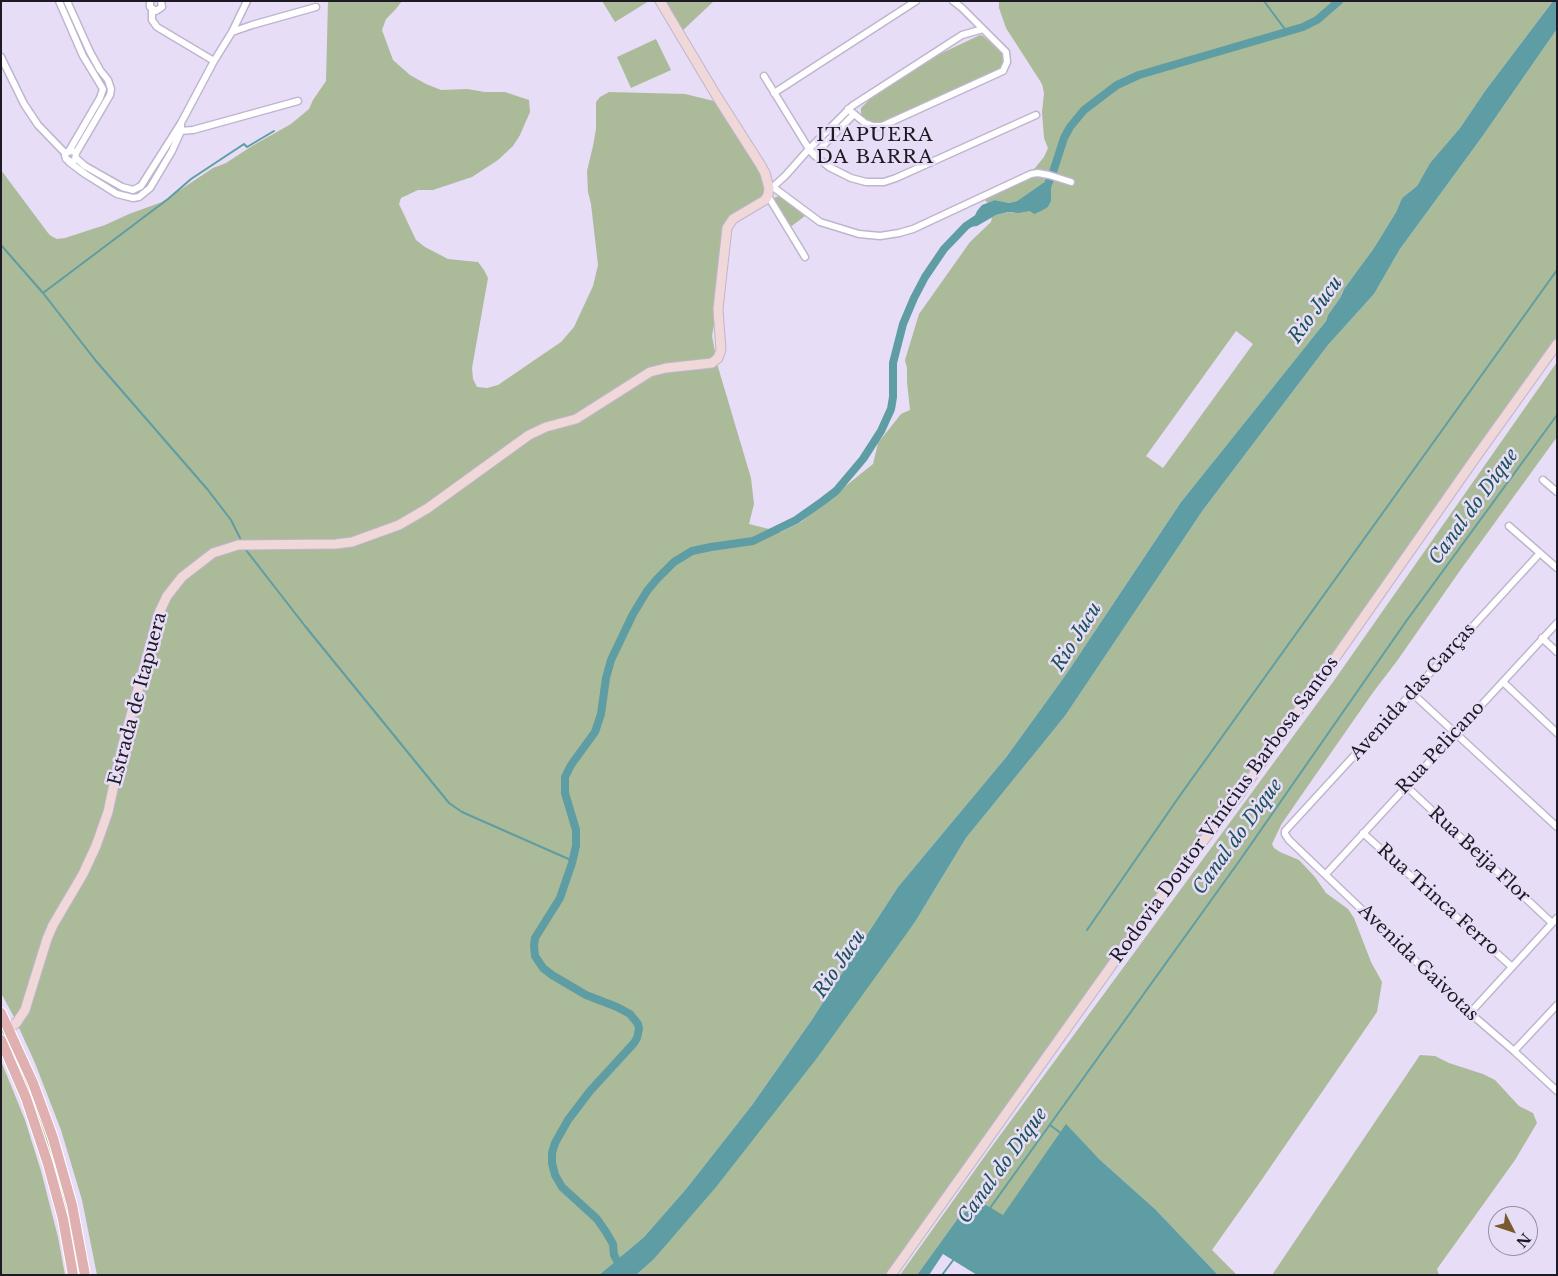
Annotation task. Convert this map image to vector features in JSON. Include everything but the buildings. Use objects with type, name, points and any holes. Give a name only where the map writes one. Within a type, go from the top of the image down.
[{"type":"main road","points":[[1,1013],[35,1088],[56,1149],[74,1217],[85,1275]]},
{"type":"main road","points":[[1,1040],[24,1093],[47,1158],[60,1208],[73,1275]]},
{"type":"street","points":[[59,1],[84,56],[103,89],[100,98],[65,158],[85,174],[117,194],[133,198],[139,197],[150,188],[181,123],[214,61],[232,32],[247,1]]},
{"type":"street","points":[[67,1],[90,52],[108,80],[111,89],[110,95],[74,161],[67,161]]},
{"type":"street","points":[[150,1],[150,7],[156,10]]},
{"type":"street","points":[[161,1],[162,7],[156,10],[152,20],[154,24],[162,31],[214,61]]},
{"type":"street","points":[[660,1],[760,164],[767,178],[770,190],[805,257]]},
{"type":"street","points":[[774,92],[916,1]]},
{"type":"street","points":[[851,111],[869,125],[882,126],[1000,72],[1006,66],[1007,55],[1004,49],[953,1]]},
{"type":"street","points":[[232,32],[316,7]]},
{"type":"street","points":[[770,190],[793,168],[809,149],[851,111],[962,35],[983,28]]},
{"type":"street","points":[[1,57],[16,90],[38,125],[67,152]]},
{"type":"street","points":[[764,76],[814,155],[829,167],[851,178],[866,182],[884,182],[896,178],[1036,115]]},
{"type":"street","points":[[178,131],[193,130],[298,100]]},
{"type":"street","points":[[814,155],[851,111]]},
{"type":"street","points":[[67,152],[73,151],[85,166],[122,187],[133,190],[144,182],[178,131]]},
{"type":"street","points":[[770,190],[820,222],[859,234],[880,236],[913,229],[1026,175],[1038,173],[1071,182]]},
{"type":"street","name":"Estrada de Itapuera","points":[[9,1029],[21,1017],[50,932],[83,874],[96,846],[110,805],[122,748],[159,613],[167,596],[182,577],[213,553],[238,545],[336,544],[352,542],[399,525],[428,508],[537,430],[576,419],[650,372],[715,361],[720,355],[721,350],[718,309],[726,232],[733,219],[762,202],[770,190]]},
{"type":"street","name":"Rodovia Doutor Vinícius Barbosa Santos","points":[[891,1275],[1174,878],[1237,798],[1557,344]]},
{"type":"street","points":[[1543,480],[1557,492]]},
{"type":"street","points":[[1509,526],[1557,568]]},
{"type":"street","name":"Avenida das Garças","points":[[1286,831],[1540,553]]},
{"type":"street","name":"Rua Pelicano","points":[[1326,874],[1557,623]]},
{"type":"street","points":[[1542,638],[1557,652]]},
{"type":"street","points":[[1503,682],[1557,732]]},
{"type":"street","points":[[1412,693],[1557,827]]},
{"type":"street","name":"Rua Beija Flor","points":[[1406,786],[1554,921]]},
{"type":"street","name":"Avenida Gaivotas","points":[[1286,831],[1286,836],[1289,840],[1470,1013],[1557,1091]]},
{"type":"street","name":"Rua Trinca Ferro","points":[[1363,833],[1512,967]]},
{"type":"street","points":[[1470,1013],[1554,921]]},
{"type":"street","points":[[1514,1051],[1557,1005]]},
{"type":"shaded area","points":[[328,1],[402,1],[386,19],[382,30],[393,60],[410,75],[441,90],[467,89],[485,92],[505,92],[529,100],[530,112],[520,135],[513,146],[498,160],[472,177],[433,190],[418,190],[401,198],[399,204],[416,240],[448,259],[478,262],[488,278],[472,368],[473,379],[477,387],[487,388],[498,385],[561,342],[574,327],[593,286],[598,265],[587,171],[596,129],[596,102],[600,97],[609,92],[685,94],[718,102],[759,169],[766,187],[764,198],[733,217],[712,336],[718,367],[751,478],[754,504],[749,524],[781,532],[801,522],[873,464],[878,443],[901,414],[910,410],[905,360],[919,314],[970,242],[991,222],[992,217],[1009,212],[1048,207],[1051,201],[1051,193],[1043,183],[1017,201],[1009,203],[995,200],[988,203],[979,195],[1025,175],[1035,168],[1044,157],[1048,148],[1044,138],[1042,112],[1044,93],[1042,84],[1006,28],[999,8],[999,1],[1553,1],[1485,91],[1460,128],[1430,163],[1417,186],[1402,198],[1396,212],[1374,248],[1342,292],[1326,321],[1181,502],[1067,673],[1007,756],[898,887],[811,1021],[752,1105],[686,1189],[644,1237],[599,1275],[97,1275],[82,1200],[61,1130],[35,1063],[1,993],[1,170],[48,233],[57,239],[65,238],[105,225],[162,202],[213,168],[226,163],[291,124],[309,109],[326,81]],"holes":[[[1236,331],[1253,344],[1163,468],[1146,456]]]},
{"type":"shaded area","points":[[602,1],[649,1],[615,22]]},
{"type":"shaded area","points":[[667,1],[714,1],[681,32],[666,6]]},
{"type":"shaded area","name":"Rio Jucu","points":[[1553,1],[1557,1],[1557,29],[1482,137],[1400,249],[1374,294],[1328,345],[1203,510],[1065,716],[966,838],[915,922],[817,1058],[716,1187],[653,1260],[636,1275],[599,1275],[644,1237],[686,1189],[752,1105],[811,1021],[898,887],[1007,756],[1067,673],[1181,502],[1326,321],[1344,289],[1374,248],[1396,212],[1402,198],[1417,186],[1430,163],[1460,128],[1485,91]]},
{"type":"shaded area","points":[[1557,29],[1557,342],[1324,675],[980,1142],[886,1275],[636,1275],[653,1260],[915,922],[966,838],[1065,716],[1203,510],[1328,345],[1374,294],[1400,249],[1482,137]]},
{"type":"shaded area","points":[[980,35],[1004,55],[1005,61],[1002,68],[881,124],[868,122],[861,116],[861,108],[872,97],[940,54]]},
{"type":"shaded area","points":[[656,39],[671,70],[631,88],[617,57]]},
{"type":"shaded area","points":[[1051,182],[1051,201],[1048,207],[1041,211],[1034,214],[1030,211],[1008,212],[996,215],[977,226],[970,227],[977,211],[982,205],[995,200],[1009,203],[1017,201],[1043,183]]},
{"type":"shaded area","points":[[779,196],[805,216],[789,228],[775,202],[774,198]]},
{"type":"shaded area","points":[[1557,362],[1557,437],[1374,691],[1281,825],[1272,844],[1280,852],[1299,860],[1315,877],[1326,893],[1348,909],[1354,918],[1371,962],[1382,982],[1377,1012],[1212,1250],[1237,1275],[1218,1275],[1155,1209],[1098,1158],[1003,1215],[961,1214],[917,1275],[900,1275],[990,1149],[1333,682]]},
{"type":"shaded area","points":[[1,1021],[29,1084],[49,1139],[67,1206],[81,1275],[77,1275],[52,1162],[42,1129],[1,1029]]},
{"type":"shaded area","points":[[1420,1055],[1435,1056],[1495,1080],[1519,1106],[1533,1113],[1537,1123],[1515,1160],[1437,1269],[1439,1275],[1272,1275]]},
{"type":"shaded area","points":[[1,1061],[25,1120],[41,1171],[58,1237],[65,1275],[1,1275]]},
{"type":"shaded area","points":[[1066,1124],[1098,1158],[1155,1209],[1218,1275],[977,1275],[943,1254],[929,1275],[917,1275],[961,1214],[986,1205],[1003,1215]]},
{"type":"waterway","points":[[1264,1],[1287,32]]},
{"type":"waterway","points":[[1046,189],[1064,138],[1070,127],[1084,110],[1117,85],[1139,75],[1303,27],[1317,20],[1339,1]]},
{"type":"waterway","points":[[43,293],[168,199],[191,179],[244,144],[247,147],[274,131]]},
{"type":"waterway","points":[[621,1268],[614,1255],[613,1244],[606,1232],[597,1219],[562,1187],[555,1175],[552,1163],[555,1143],[568,1120],[590,1091],[634,1043],[639,1029],[638,1024],[630,1014],[586,995],[552,975],[543,968],[535,956],[535,938],[560,898],[576,846],[576,830],[565,793],[565,777],[571,765],[595,732],[601,714],[606,678],[611,660],[633,614],[657,579],[674,562],[692,551],[753,541],[796,520],[836,491],[863,459],[881,431],[891,409],[893,363],[903,324],[914,298],[925,277],[944,249],[966,226],[981,216]]},
{"type":"waterway","points":[[1,245],[43,293],[96,361],[208,490],[231,520],[240,538]]},
{"type":"waterway","points":[[1087,930],[1181,794],[1557,270]]},
{"type":"waterway","name":"Canal do Dique","points":[[990,1208],[1240,860],[1407,620],[1557,415]]},
{"type":"waterway","points":[[246,550],[305,626],[449,803],[462,812],[573,861]]},
{"type":"waterway","points":[[1050,1125],[1062,1134]]},
{"type":"waterway","name":"Canal do Dique","points":[[942,1275],[954,1259]]},
{"type":"district","name":"ITAPUERA DA BARRA","points":[[875,147]]}]
